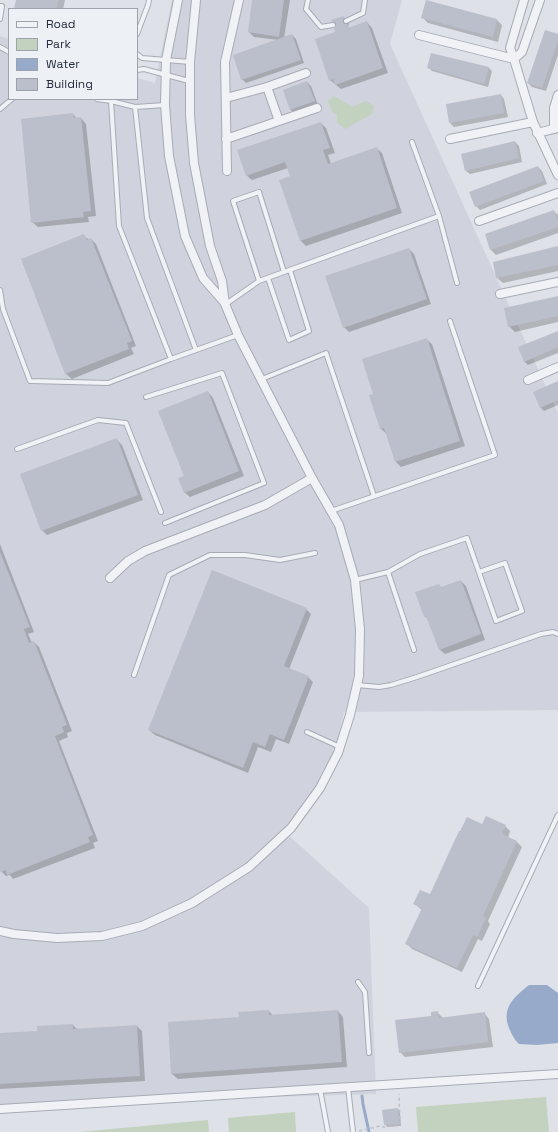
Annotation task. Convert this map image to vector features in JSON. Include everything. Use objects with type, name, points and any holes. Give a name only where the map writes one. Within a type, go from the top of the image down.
[{"type":"street","points":[[178,0],[166,60],[165,105],[169,156],[185,236],[203,278],[225,304]]},
{"type":"street","points":[[0,931],[14,934],[57,938],[102,936],[142,926],[192,903],[250,867],[291,828],[320,788],[340,747],[350,715],[359,676],[360,629],[355,580],[340,525],[312,478],[238,334],[225,304],[222,281],[210,246],[194,163],[190,116],[189,81],[196,0]]},
{"type":"street","points":[[227,171],[225,62],[239,0]]},
{"type":"street","points":[[524,0],[510,48],[537,133],[558,175]]},
{"type":"street","points":[[514,59],[522,52],[540,0]]},
{"type":"street","points":[[419,35],[514,59]]},
{"type":"street","points":[[226,98],[267,87],[306,73]]},
{"type":"street","points":[[267,87],[279,121]]},
{"type":"street","points":[[537,133],[556,129],[554,108],[558,95]]},
{"type":"street","points":[[226,139],[317,108]]},
{"type":"street","points":[[450,140],[533,122]]},
{"type":"street","points":[[479,220],[558,193]]},
{"type":"street","points":[[500,294],[558,282]]},
{"type":"street","points":[[528,380],[558,367]]},
{"type":"street","points":[[110,578],[128,561],[145,551],[265,505],[312,478]]},
{"type":"street","points":[[0,1109],[558,1074]]},
{"type":"lane","points":[[138,31],[148,5],[148,0]]},
{"type":"lane","points":[[308,0],[306,9],[320,27],[333,25]]},
{"type":"lane","points":[[346,21],[362,13],[365,0]]},
{"type":"lane","points":[[0,6],[2,6],[0,19]]},
{"type":"lane","points":[[138,55],[142,58],[190,62]]},
{"type":"lane","points":[[138,70],[144,69],[189,81]]},
{"type":"lane","points":[[0,109],[11,100]]},
{"type":"lane","points":[[104,100],[135,107],[165,105]]},
{"type":"lane","points":[[111,101],[119,226],[171,359]]},
{"type":"lane","points":[[135,107],[147,218],[196,350]]},
{"type":"lane","points":[[412,142],[439,216],[457,283]]},
{"type":"lane","points":[[259,281],[233,201],[259,192],[284,272]]},
{"type":"lane","points":[[225,304],[259,281],[439,216]]},
{"type":"lane","points":[[268,278],[289,340],[309,331],[290,270]]},
{"type":"lane","points":[[0,290],[3,309],[30,381],[108,383],[238,334]]},
{"type":"lane","points":[[331,511],[495,455],[450,321]]},
{"type":"lane","points":[[262,379],[326,353],[374,496]]},
{"type":"lane","points":[[146,397],[222,373],[264,483],[165,523]]},
{"type":"lane","points":[[17,449],[98,420],[126,423],[161,512]]},
{"type":"lane","points":[[355,580],[388,572],[420,554],[467,538],[496,621],[522,611],[506,564],[479,572]]},
{"type":"lane","points":[[134,675],[169,576],[210,555],[245,555],[280,560],[315,553]]},
{"type":"lane","points":[[388,572],[414,650]]},
{"type":"lane","points":[[357,685],[379,687],[391,685],[417,678],[541,634],[554,632],[558,634]]},
{"type":"lane","points":[[307,732],[340,747]]},
{"type":"lane","points":[[478,986],[558,815]]},
{"type":"lane","points":[[358,982],[365,992],[369,1053]]},
{"type":"lane","points":[[348,1087],[353,1132]]},
{"type":"lane","points":[[320,1089],[328,1132]]},
{"type":"path","points":[[359,1131],[376,1127],[400,1125],[398,1084]]},
{"type":"shaded area","points":[[172,0],[402,0],[390,44],[558,413],[558,710],[344,712],[335,753],[323,791],[285,832],[369,908],[376,1094],[0,1105],[0,36],[8,39],[8,100],[138,100],[138,78],[155,83]]},
{"type":"green space","points":[[334,96],[352,107],[366,101],[374,106],[372,114],[345,129],[337,122],[337,114],[332,112],[328,101]]},
{"type":"green space","points":[[546,1097],[549,1132],[418,1132],[416,1107]]},
{"type":"green space","points":[[295,1112],[296,1132],[229,1132],[228,1118]]},
{"type":"green space","points":[[208,1120],[209,1132],[79,1132]]},
{"type":"water","points":[[529,985],[547,985],[558,993],[558,1043],[537,1045],[519,1044],[511,1033],[507,1021],[508,1009],[518,994]]},
{"type":"building","points":[[16,0],[59,0],[56,8],[14,8]]},
{"type":"building","points":[[252,0],[284,0],[279,37],[248,32]]},
{"type":"building","points":[[426,0],[497,19],[493,37],[421,18]]},
{"type":"building","points":[[344,16],[345,18],[343,19],[343,22],[344,24],[347,24],[348,28],[367,21],[383,68],[335,85],[333,79],[329,81],[315,39],[335,32],[334,28],[336,27],[336,24],[331,20]]},
{"type":"building","points":[[545,30],[558,34],[558,40],[542,88],[527,83]]},
{"type":"building","points":[[292,34],[301,60],[241,80],[233,55]]},
{"type":"building","points":[[431,53],[489,67],[484,84],[427,68]]},
{"type":"building","points":[[307,81],[315,101],[290,110],[283,90]]},
{"type":"building","points":[[501,94],[504,113],[449,123],[446,104]]},
{"type":"building","points":[[73,113],[74,118],[81,117],[91,211],[83,212],[84,217],[31,223],[21,119]]},
{"type":"building","points":[[321,122],[330,148],[323,150],[328,164],[377,147],[397,208],[300,241],[279,180],[290,176],[285,162],[246,176],[237,150]]},
{"type":"building","points":[[515,141],[519,158],[465,171],[461,154]]},
{"type":"building","points":[[538,166],[544,181],[475,207],[469,192]]},
{"type":"building","points":[[554,210],[558,221],[558,227],[490,250],[485,234]]},
{"type":"building","points":[[84,234],[87,240],[91,238],[132,341],[127,343],[129,349],[65,374],[21,259]]},
{"type":"building","points":[[558,246],[558,265],[496,278],[493,262]]},
{"type":"building","points":[[409,248],[427,299],[343,328],[325,276]]},
{"type":"building","points":[[558,296],[558,316],[508,327],[504,308]]},
{"type":"building","points":[[558,331],[558,347],[524,362],[518,347]]},
{"type":"building","points":[[427,338],[460,441],[395,462],[384,428],[380,429],[369,395],[373,394],[362,359]]},
{"type":"building","points":[[558,381],[558,400],[540,408],[533,392]]},
{"type":"building","points":[[208,391],[239,471],[184,493],[178,478],[184,476],[158,411]]},
{"type":"building","points":[[117,438],[138,495],[41,531],[20,474]]},
{"type":"building","points":[[0,552],[30,627],[24,629],[29,643],[34,641],[67,725],[62,727],[64,732],[55,736],[93,835],[88,837],[90,842],[7,875],[6,870],[0,872]]},
{"type":"building","points":[[212,570],[307,608],[284,666],[309,676],[284,740],[270,734],[265,747],[253,742],[243,768],[148,730]]},
{"type":"building","points":[[461,580],[481,634],[439,650],[426,616],[424,617],[415,592],[439,584],[441,587]]},
{"type":"building","points":[[486,816],[506,825],[502,834],[517,841],[483,916],[486,918],[477,937],[473,935],[457,968],[405,944],[422,908],[413,904],[420,890],[430,894],[467,817],[482,824]]},
{"type":"building","points":[[269,1010],[269,1015],[338,1010],[342,1062],[171,1074],[168,1022],[239,1017],[238,1012]]},
{"type":"building","points":[[438,1011],[439,1018],[485,1012],[488,1042],[399,1053],[395,1020],[431,1016],[431,1012]]},
{"type":"building","points":[[73,1024],[73,1029],[137,1025],[140,1076],[0,1084],[0,1033],[37,1031],[37,1026]]},
{"type":"building","points":[[398,1108],[399,1124],[384,1125],[382,1110]]},
{"type":"waterway","points":[[362,1096],[369,1132]]}]
